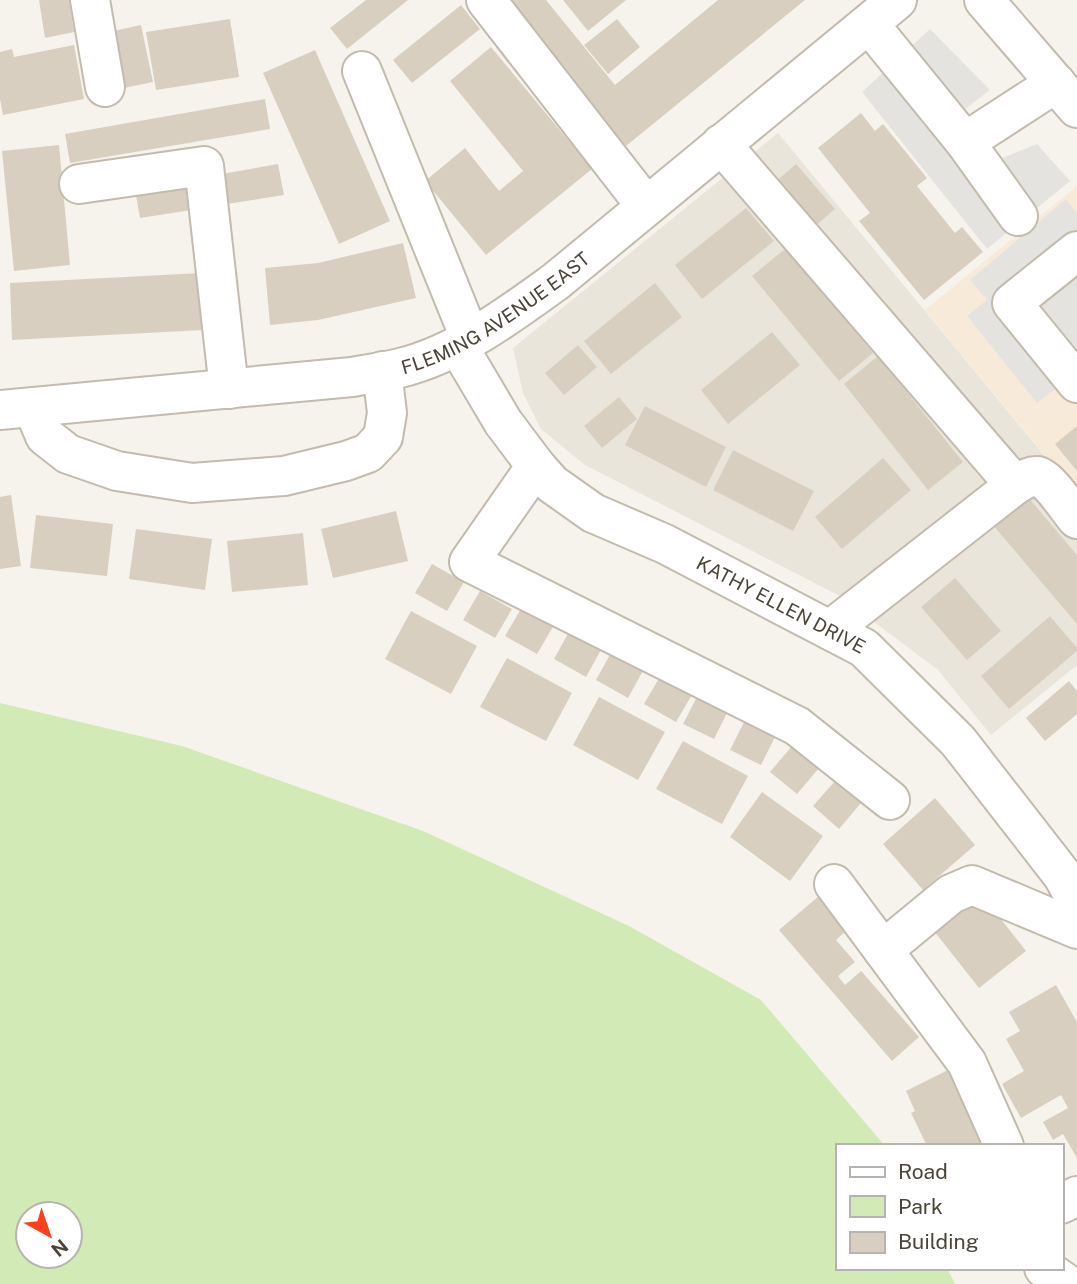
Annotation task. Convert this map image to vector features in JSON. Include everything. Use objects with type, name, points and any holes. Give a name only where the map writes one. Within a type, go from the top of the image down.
[{"type":"street","points":[[90,0],[105,87]]},
{"type":"street","points":[[486,0],[646,206]]},
{"type":"street","points":[[965,142],[1067,95],[984,0]]},
{"type":"street","points":[[883,12],[965,142],[1018,216]]},
{"type":"street","name":"FLEMING AVENUE EAST","points":[[16,409],[352,377],[402,367],[464,342],[509,315],[555,282],[883,12]]},
{"type":"street","name":"KATHY ELLEN DRIVE","points":[[362,71],[464,342],[503,422],[536,466],[552,484],[593,513],[665,544],[864,648],[958,741],[1063,876],[1077,902]]},
{"type":"street","points":[[721,144],[1015,485]]},
{"type":"street","points":[[79,184],[204,166],[229,389]]},
{"type":"street","points":[[1077,251],[1012,303],[1077,383]]},
{"type":"street","points":[[16,409],[68,454],[117,471],[192,483],[284,476],[368,453],[383,437],[387,413],[382,371]]},
{"type":"street","points":[[536,466],[469,562],[797,726],[890,800]]},
{"type":"street","points":[[830,630],[1015,485],[1031,477],[1042,478],[1077,519]]},
{"type":"street","points":[[834,884],[967,1063],[1003,1144]]},
{"type":"street","points":[[883,950],[951,894],[972,885],[1077,929]]},
{"type":"street","points":[[1047,1270],[1067,1284]]},
{"type":"shaded area","points":[[930,29],[990,90],[959,114],[995,161],[1037,144],[1070,181],[987,249],[862,92]]},
{"type":"shaded area","points":[[778,133],[1077,495],[1077,665],[991,735],[938,670],[840,596],[585,465],[541,429],[523,393],[513,348]]},
{"type":"shaded area","points":[[1077,186],[1077,494],[925,310]]},
{"type":"shaded area","points":[[1066,199],[1077,213],[1077,372],[1037,403],[967,316],[987,300],[970,280]]},
{"type":"green space","points":[[0,703],[182,746],[423,831],[629,926],[761,1000],[883,1144],[836,1144],[836,1270],[948,1270],[955,1284],[0,1284]]},
{"type":"building","points":[[39,0],[69,0],[74,32],[45,38]]},
{"type":"building","points":[[366,0],[408,0],[347,49],[330,28]]},
{"type":"building","points":[[508,0],[546,0],[615,85],[718,0],[805,0],[626,146]]},
{"type":"building","points":[[563,0],[626,0],[588,31]]},
{"type":"building","points":[[461,5],[480,29],[412,83],[393,60]]},
{"type":"building","points":[[230,19],[239,77],[156,90],[146,32]]},
{"type":"building","points":[[617,19],[640,47],[608,74],[584,45]]},
{"type":"building","points":[[141,25],[153,82],[124,88],[113,31]]},
{"type":"building","points":[[74,45],[84,99],[3,115],[0,99],[0,52],[12,49],[14,57]]},
{"type":"building","points":[[491,47],[592,169],[486,255],[425,181],[465,148],[499,191],[523,171],[450,81]]},
{"type":"building","points":[[315,50],[390,221],[339,244],[263,73]]},
{"type":"building","points":[[265,99],[270,129],[70,163],[65,134]]},
{"type":"building","points":[[861,113],[875,131],[883,124],[927,178],[917,186],[955,233],[962,227],[983,252],[924,300],[859,221],[870,213],[818,148]]},
{"type":"building","points":[[59,145],[70,265],[14,271],[2,151]]},
{"type":"building","points":[[278,164],[284,195],[227,204],[222,174]]},
{"type":"building","points":[[796,164],[835,209],[813,228],[774,183]]},
{"type":"building","points":[[193,180],[198,209],[140,218],[135,190]]},
{"type":"building","points":[[746,208],[774,241],[702,299],[675,265]]},
{"type":"building","points":[[403,243],[416,298],[318,320],[270,325],[265,268],[318,263]]},
{"type":"building","points":[[786,248],[873,353],[839,381],[752,276]]},
{"type":"building","points":[[201,273],[203,330],[12,340],[10,283]]},
{"type":"building","points":[[655,283],[682,317],[611,374],[584,341]]},
{"type":"building","points":[[772,332],[800,365],[728,424],[701,390]]},
{"type":"building","points":[[578,345],[597,367],[564,395],[545,373]]},
{"type":"building","points":[[878,356],[963,462],[928,490],[844,384]]},
{"type":"building","points":[[619,397],[637,419],[602,448],[584,426]]},
{"type":"building","points":[[645,406],[726,447],[706,487],[625,445]]},
{"type":"building","points":[[1077,426],[1077,471],[1055,444]]},
{"type":"building","points":[[733,450],[814,491],[793,531],[713,490]]},
{"type":"building","points":[[883,458],[911,490],[842,549],[815,517]]},
{"type":"building","points":[[11,495],[21,566],[0,569],[0,497]]},
{"type":"building","points":[[1027,496],[1077,555],[1077,624],[992,524]]},
{"type":"building","points":[[396,511],[408,561],[333,578],[321,529]]},
{"type":"building","points":[[36,515],[113,524],[107,576],[30,568]]},
{"type":"building","points":[[136,529],[212,539],[205,590],[129,579]]},
{"type":"building","points":[[303,533],[308,585],[232,592],[227,541]]},
{"type":"building","points":[[432,564],[464,582],[447,611],[415,593]]},
{"type":"building","points":[[955,578],[1001,631],[967,660],[921,607]]},
{"type":"building","points":[[480,591],[512,609],[495,638],[463,620]]},
{"type":"building","points":[[522,607],[554,625],[537,654],[505,636]]},
{"type":"building","points":[[411,611],[477,646],[451,694],[385,659]]},
{"type":"building","points":[[1050,616],[1077,651],[1009,709],[981,676]]},
{"type":"building","points":[[570,630],[602,648],[586,677],[554,659]]},
{"type":"building","points":[[612,651],[644,669],[628,698],[596,680]]},
{"type":"building","points":[[507,658],[572,693],[546,741],[480,707]]},
{"type":"building","points":[[661,675],[693,693],[676,722],[644,704]]},
{"type":"building","points":[[1069,681],[1077,691],[1077,714],[1045,741],[1026,718]]},
{"type":"building","points":[[698,695],[729,709],[714,739],[683,724]]},
{"type":"building","points":[[599,697],[665,732],[638,780],[573,745]]},
{"type":"building","points":[[745,720],[776,735],[761,765],[730,750]]},
{"type":"building","points":[[683,741],[748,776],[722,824],[656,789]]},
{"type":"building","points":[[792,746],[819,768],[797,794],[770,772]]},
{"type":"building","points":[[835,781],[861,803],[839,829],[813,806]]},
{"type":"building","points":[[762,792],[823,836],[790,881],[730,837]]},
{"type":"building","points":[[935,798],[975,845],[923,890],[883,844]]},
{"type":"building","points":[[981,894],[1026,951],[979,988],[934,931]]},
{"type":"building","points":[[819,896],[848,929],[836,940],[855,962],[838,976],[845,985],[861,971],[919,1037],[892,1061],[779,930]]},
{"type":"building","points":[[1056,985],[1077,1022],[1077,1158],[1063,1134],[1053,1140],[1043,1122],[1068,1108],[1061,1095],[1021,1118],[1002,1084],[1024,1071],[1006,1039],[1020,1031],[1009,1012]]},
{"type":"building","points":[[950,1069],[986,1144],[926,1144],[911,1113],[915,1111],[906,1091]]}]
